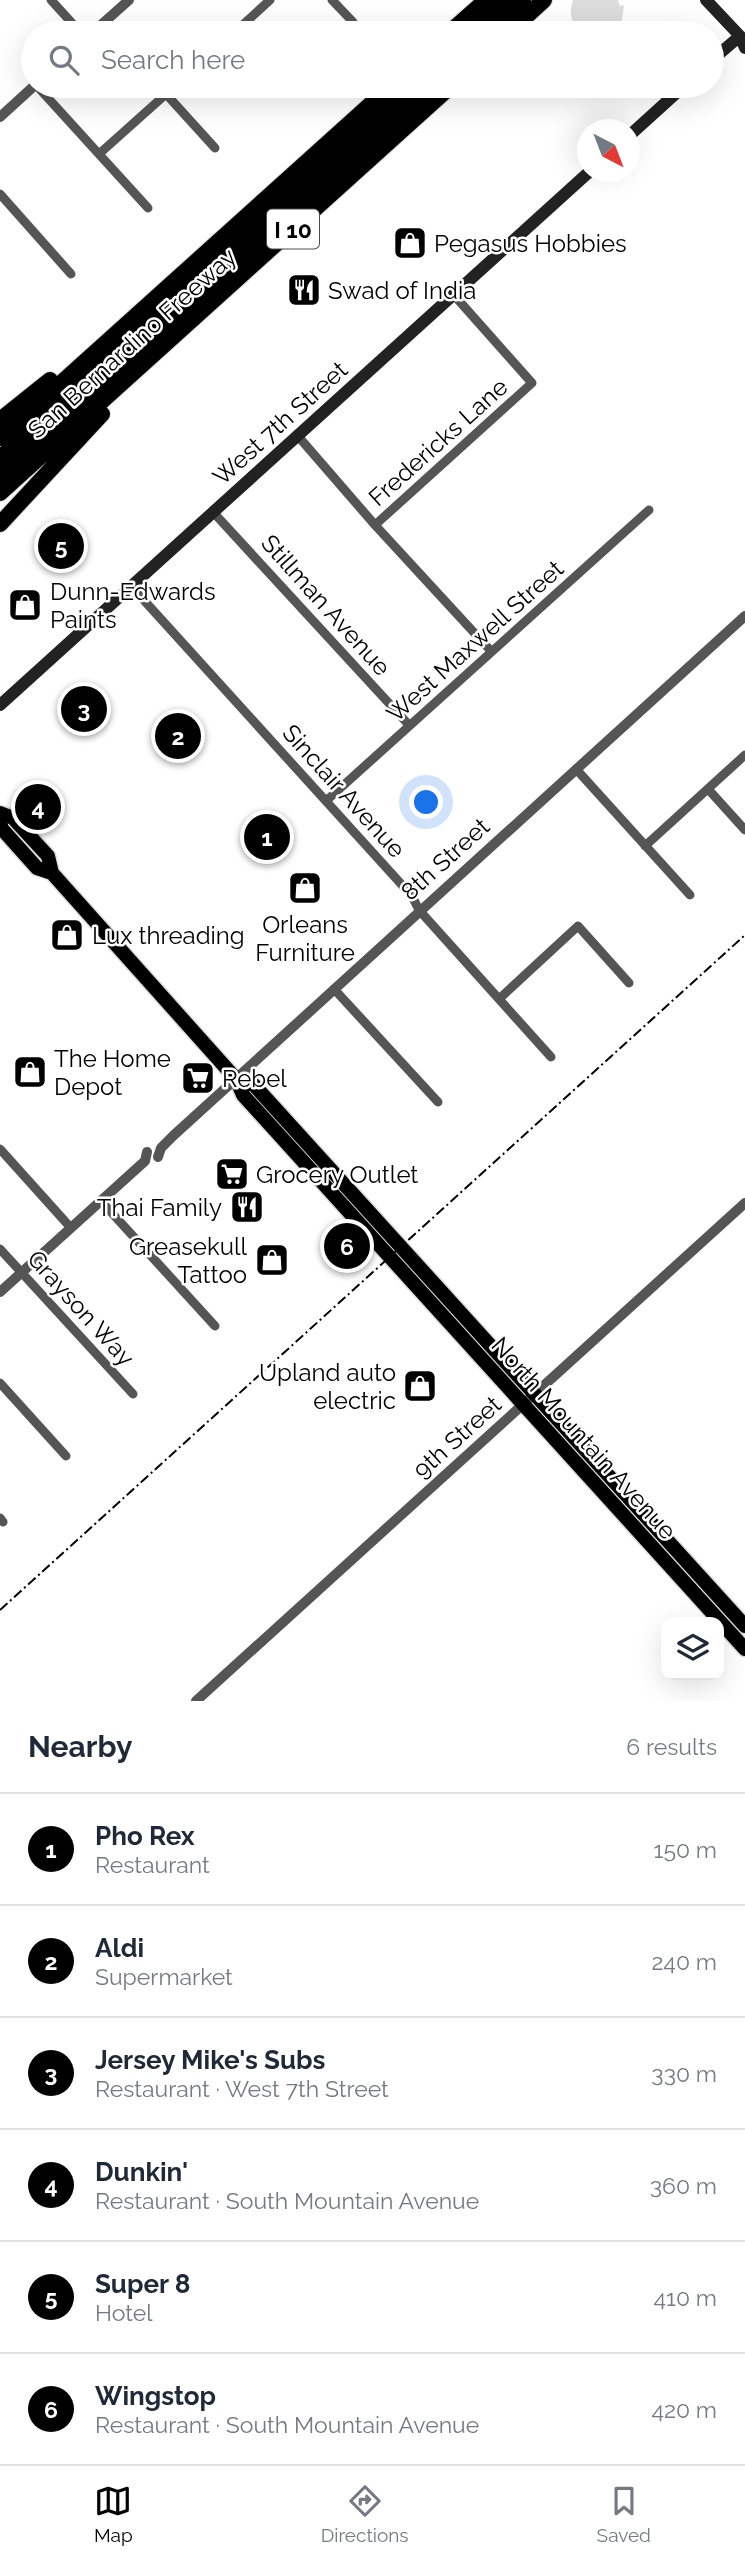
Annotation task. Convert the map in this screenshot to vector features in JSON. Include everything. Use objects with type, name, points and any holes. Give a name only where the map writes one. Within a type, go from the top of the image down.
[{"type":"highway","points":[[462,21],[486,0]]},
{"type":"highway","points":[[479,21],[503,0]]},
{"type":"highway","points":[[499,21],[523,0]]},
{"type":"highway","points":[[521,21],[544,0]]},
{"type":"highway","name":"San Bernardino Freeway","points":[[3,430],[44,386],[117,320],[160,295],[378,98]]},
{"type":"highway","points":[[0,458],[396,98]]},
{"type":"highway","points":[[2,485],[67,417],[416,98]]},
{"type":"highway","name":"San Bernardino Freeway","points":[[2,485],[135,371],[438,98]]},
{"type":"highway","points":[[0,524],[74,442],[119,398],[135,371]]},
{"type":"highway","points":[[3,430],[69,395]]},
{"type":"main road","points":[[706,0],[743,35],[745,48]]},
{"type":"main road","points":[[724,50],[743,35]]},
{"type":"main road","points":[[640,125],[671,98]]},
{"type":"main road","name":"West 7th Street","points":[[0,705],[578,182]]},
{"type":"main road","points":[[0,813],[13,818],[48,856],[52,873],[236,1079],[243,1095],[277,1132],[297,1143],[307,1154],[317,1155]]},
{"type":"main road","points":[[0,824],[37,868],[52,873]]},
{"type":"main road","points":[[236,1079],[254,1085],[384,1227]]},
{"type":"main road","name":"North Mountain Avenue","points":[[277,1132],[567,1452],[583,1460],[609,1488],[666,1539],[745,1626]]},
{"type":"main road","points":[[310,1169],[320,1167],[367,1219],[384,1227]]},
{"type":"main road","name":"North Mountain Avenue","points":[[384,1227],[535,1395],[683,1581],[745,1649]]},
{"type":"main road","points":[[404,1273],[425,1285],[451,1313],[461,1314]]},
{"type":"main road","points":[[449,1324],[460,1322],[472,1336],[496,1351]]},
{"type":"main road","points":[[683,1581],[703,1592],[721,1611],[732,1611]]},
{"type":"main road","points":[[727,1629],[735,1629],[745,1634]]},
{"type":"street","points":[[51,0],[70,21]]},
{"type":"street","points":[[105,21],[129,0]]},
{"type":"street","points":[[247,21],[270,0]]},
{"type":"street","points":[[332,0],[352,21]]},
{"type":"street","points":[[0,117],[22,98]]},
{"type":"street","points":[[47,98],[148,208]]},
{"type":"street","points":[[99,154],[162,98]]},
{"type":"street","points":[[170,98],[215,148]]},
{"type":"street","points":[[0,194],[71,274]]},
{"type":"street","name":"Fredericks Lane","points":[[375,525],[532,383],[453,294]]},
{"type":"street","points":[[297,435],[375,525],[491,651]]},
{"type":"street","name":"West Maxwell Street","points":[[327,801],[649,510]]},
{"type":"street","name":"Stillman Avenue","points":[[213,512],[409,725]]},
{"type":"street","name":"Sinclair Avenue","points":[[131,586],[412,896],[419,910],[551,1057]]},
{"type":"street","name":"8th Street","points":[[0,1292],[126,1179],[128,1170],[152,1155],[166,1135],[174,1135],[745,616]]},
{"type":"street","points":[[645,846],[745,755]]},
{"type":"street","points":[[576,769],[690,895]]},
{"type":"street","points":[[708,789],[745,830]]},
{"type":"street","points":[[499,999],[578,926],[629,983]]},
{"type":"street","points":[[334,989],[438,1102]]},
{"type":"street","points":[[0,1149],[71,1228]]},
{"type":"street","points":[[101,1201],[215,1326]]},
{"type":"street","name":"9th Street","points":[[196,1701],[745,1203]]},
{"type":"street","name":"Grayson Way","points":[[0,1249],[133,1394]]},
{"type":"street","points":[[0,1383],[66,1456]]},
{"type":"shaded area","points":[[573,0],[618,0],[620,6],[624,5],[621,21],[573,21]]},
{"type":"railway","points":[[0,1610],[745,935]]},
{"type":"place","name":"Pegasus Hobbies","points":[[410,243]]},
{"type":"place","name":"Swad of India","points":[[304,290]]},
{"type":"place","name":"Super 8","points":[[61,546]]},
{"type":"place","name":"Dunn-Edwards Paints","points":[[25,605]]},
{"type":"place","name":"Jersey Mike's Subs","points":[[84,709]]},
{"type":"place","name":"Aldi","points":[[178,736]]},
{"type":"place","name":"Dunkin'","points":[[38,807]]},
{"type":"place","name":"Pho Rex","points":[[267,837]]},
{"type":"place","name":"Orleans Furniture","points":[[305,888]]},
{"type":"place","name":"Lux threading","points":[[67,935]]},
{"type":"place","name":"The Home Depot","points":[[30,1072]]},
{"type":"place","name":"Rebel","points":[[198,1078]]},
{"type":"place","name":"Grocery Outlet","points":[[232,1174]]},
{"type":"place","name":"Thai Family","points":[[247,1207]]},
{"type":"place","name":"Wingstop","points":[[347,1246]]},
{"type":"place","name":"Greasekull Tattoo","points":[[272,1260]]},
{"type":"place","name":"Upland auto electric","points":[[420,1386]]}]
